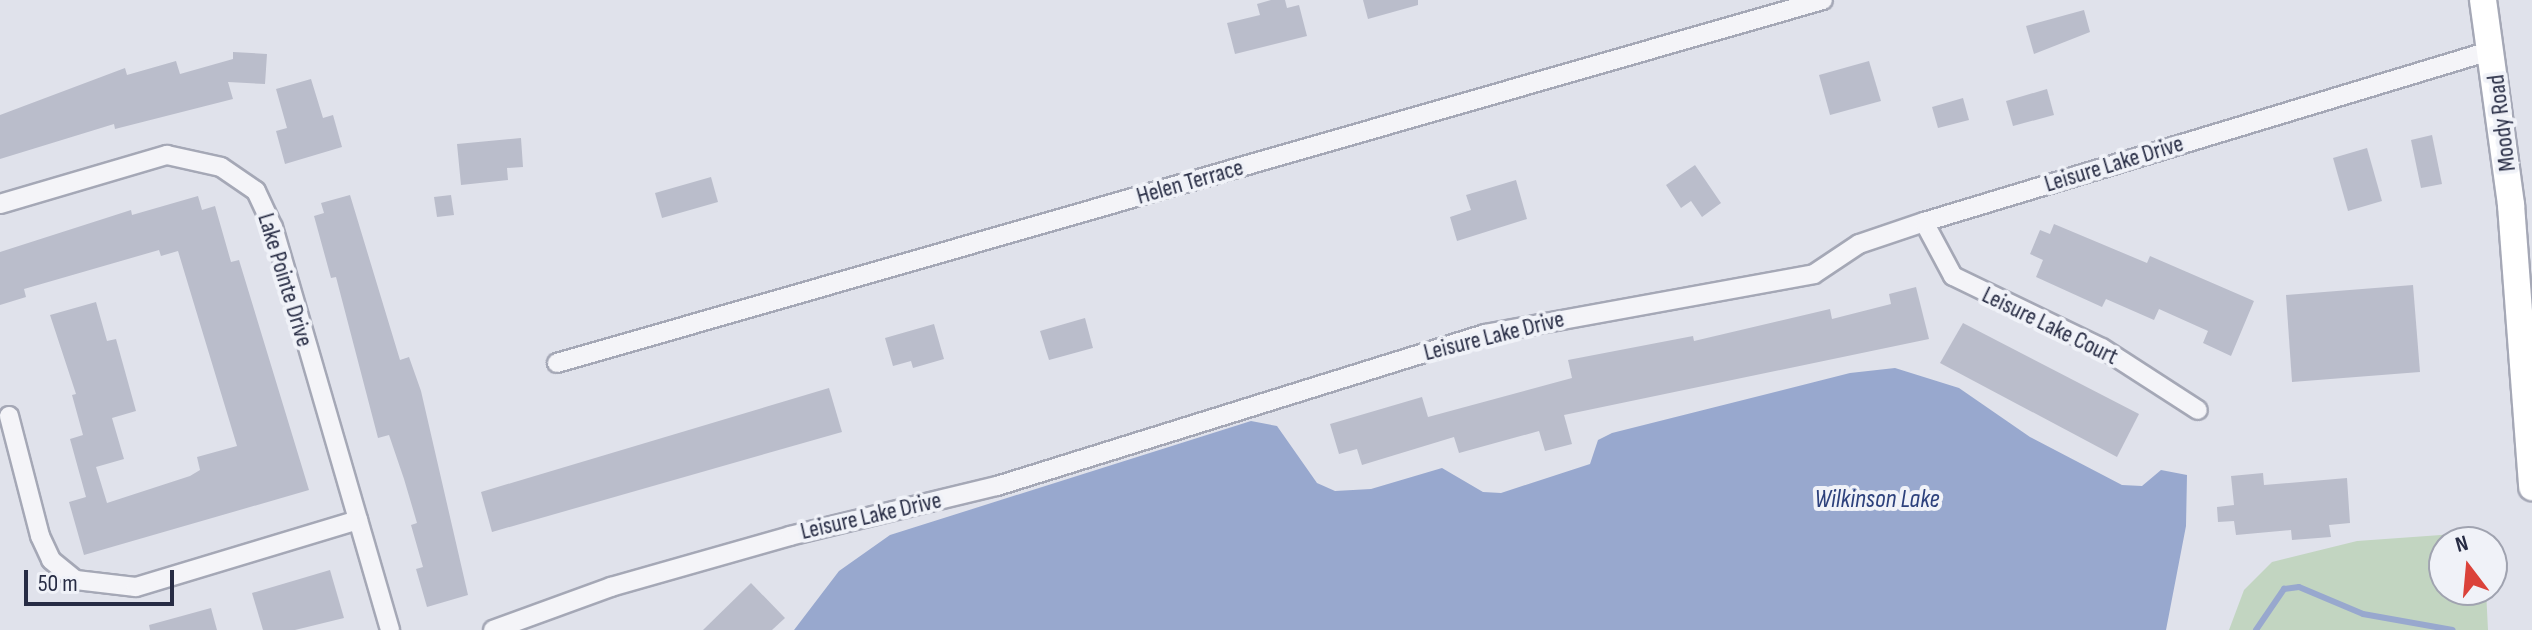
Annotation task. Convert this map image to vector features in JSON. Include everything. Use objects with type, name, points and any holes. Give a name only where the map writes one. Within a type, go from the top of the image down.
[{"type":"main road","name":"Moody Road","points":[[2483,0],[2493,50],[2511,205],[2532,487]]},
{"type":"street","name":"Helen Terrace","points":[[557,363],[1823,0]]},
{"type":"street","name":"Leisure Lake Drive","points":[[493,630],[611,587],[790,536],[997,486],[1485,334],[1814,274],[1859,244],[1924,222],[2493,50]]},
{"type":"street","name":"Lake Pointe Drive","points":[[0,204],[167,155],[221,167],[256,191],[273,227],[390,630]]},
{"type":"street","name":"Leisure Lake Court","points":[[1924,222],[1953,276],[2102,348],[2198,410]]},
{"type":"street","points":[[9,416],[40,536],[51,560],[76,580],[136,587],[358,520]]},
{"type":"green space","points":[[2428,536],[2428,606],[2487,606],[2488,630],[2229,630],[2244,590],[2272,562],[2357,541]]},
{"type":"water","name":"Wilkinson Lake","points":[[1895,368],[1959,388],[2030,437],[2122,485],[2142,486],[2161,470],[2187,475],[2186,526],[2166,630],[794,630],[839,571],[890,535],[1251,421],[1277,426],[1317,483],[1335,491],[1371,489],[1442,468],[1483,492],[1501,493],[1590,464],[1598,440],[1612,433],[1850,373]]},
{"type":"building","points":[[1285,0],[1287,8],[1299,5],[1307,36],[1235,54],[1227,23],[1260,15],[1257,4]]},
{"type":"building","points":[[1363,0],[1418,0],[1418,5],[1368,19]]},
{"type":"building","points":[[2084,10],[2090,32],[2034,54],[2026,26]]},
{"type":"building","points":[[233,52],[267,54],[265,84],[228,82],[233,99],[115,129],[114,124],[0,159],[0,115],[125,68],[127,75],[176,61],[180,74],[233,59]]},
{"type":"building","points":[[1869,61],[1881,101],[1830,115],[1819,75]]},
{"type":"building","points":[[311,79],[323,118],[333,115],[342,147],[285,164],[276,131],[287,128],[276,89]]},
{"type":"building","points":[[2047,89],[2054,115],[2013,126],[2006,101]]},
{"type":"building","points":[[1963,98],[1969,120],[1938,128],[1932,107]]},
{"type":"building","points":[[2432,135],[2442,184],[2421,188],[2411,140]]},
{"type":"building","points":[[521,138],[523,167],[507,168],[508,180],[461,185],[457,144]]},
{"type":"building","points":[[2367,148],[2382,201],[2348,211],[2333,158]]},
{"type":"building","points":[[1695,165],[1721,203],[1702,217],[1691,201],[1681,208],[1666,185]]},
{"type":"building","points":[[711,177],[718,202],[662,218],[655,193]]},
{"type":"building","points":[[1516,180],[1527,219],[1457,241],[1450,217],[1471,210],[1466,195]]},
{"type":"building","points":[[350,195],[400,360],[409,357],[421,391],[468,595],[427,607],[416,569],[423,567],[411,525],[417,523],[389,435],[378,438],[336,277],[331,278],[314,216],[324,213],[321,203]]},
{"type":"building","points":[[451,195],[454,215],[437,217],[434,197]]},
{"type":"building","points":[[198,196],[202,210],[215,206],[231,262],[239,260],[309,490],[84,555],[69,502],[86,497],[70,439],[83,435],[72,395],[76,394],[50,315],[96,302],[107,341],[116,339],[136,411],[112,418],[124,459],[96,467],[107,503],[190,476],[200,470],[197,457],[237,446],[178,251],[161,256],[159,250],[24,289],[26,297],[0,305],[0,252],[131,210],[132,215]]},
{"type":"building","points":[[2054,224],[2147,263],[2150,256],[2254,301],[2231,356],[2203,343],[2208,331],[2159,309],[2154,320],[2106,299],[2102,307],[2036,277],[2043,260],[2030,254],[2040,230],[2050,234]]},
{"type":"building","points":[[2413,285],[2420,372],[2292,382],[2286,295]]},
{"type":"building","points":[[1916,287],[1929,339],[1564,415],[1572,444],[1545,451],[1539,431],[1459,453],[1454,437],[1362,465],[1357,449],[1339,454],[1330,424],[1422,397],[1428,417],[1572,378],[1568,360],[1693,336],[1694,341],[1830,309],[1832,319],[1891,304],[1889,294]]},
{"type":"building","points":[[1085,318],[1093,348],[1049,360],[1040,331]]},
{"type":"building","points":[[1963,323],[2139,414],[2117,457],[1940,363]]},
{"type":"building","points":[[934,324],[944,359],[913,368],[911,361],[893,366],[885,338]]},
{"type":"building","points":[[829,388],[842,432],[492,532],[481,492]]},
{"type":"building","points":[[2263,473],[2264,485],[2347,478],[2350,523],[2329,525],[2331,537],[2292,540],[2291,530],[2236,535],[2234,521],[2218,522],[2217,507],[2234,505],[2231,476]]},
{"type":"building","points":[[330,570],[344,618],[295,630],[263,630],[252,593]]},
{"type":"building","points":[[751,583],[785,618],[772,630],[703,630]]},
{"type":"building","points":[[211,608],[217,630],[150,630],[149,625]]},
{"type":"waterway","points":[[2256,630],[2284,589],[2299,587],[2363,614],[2453,630]]}]
